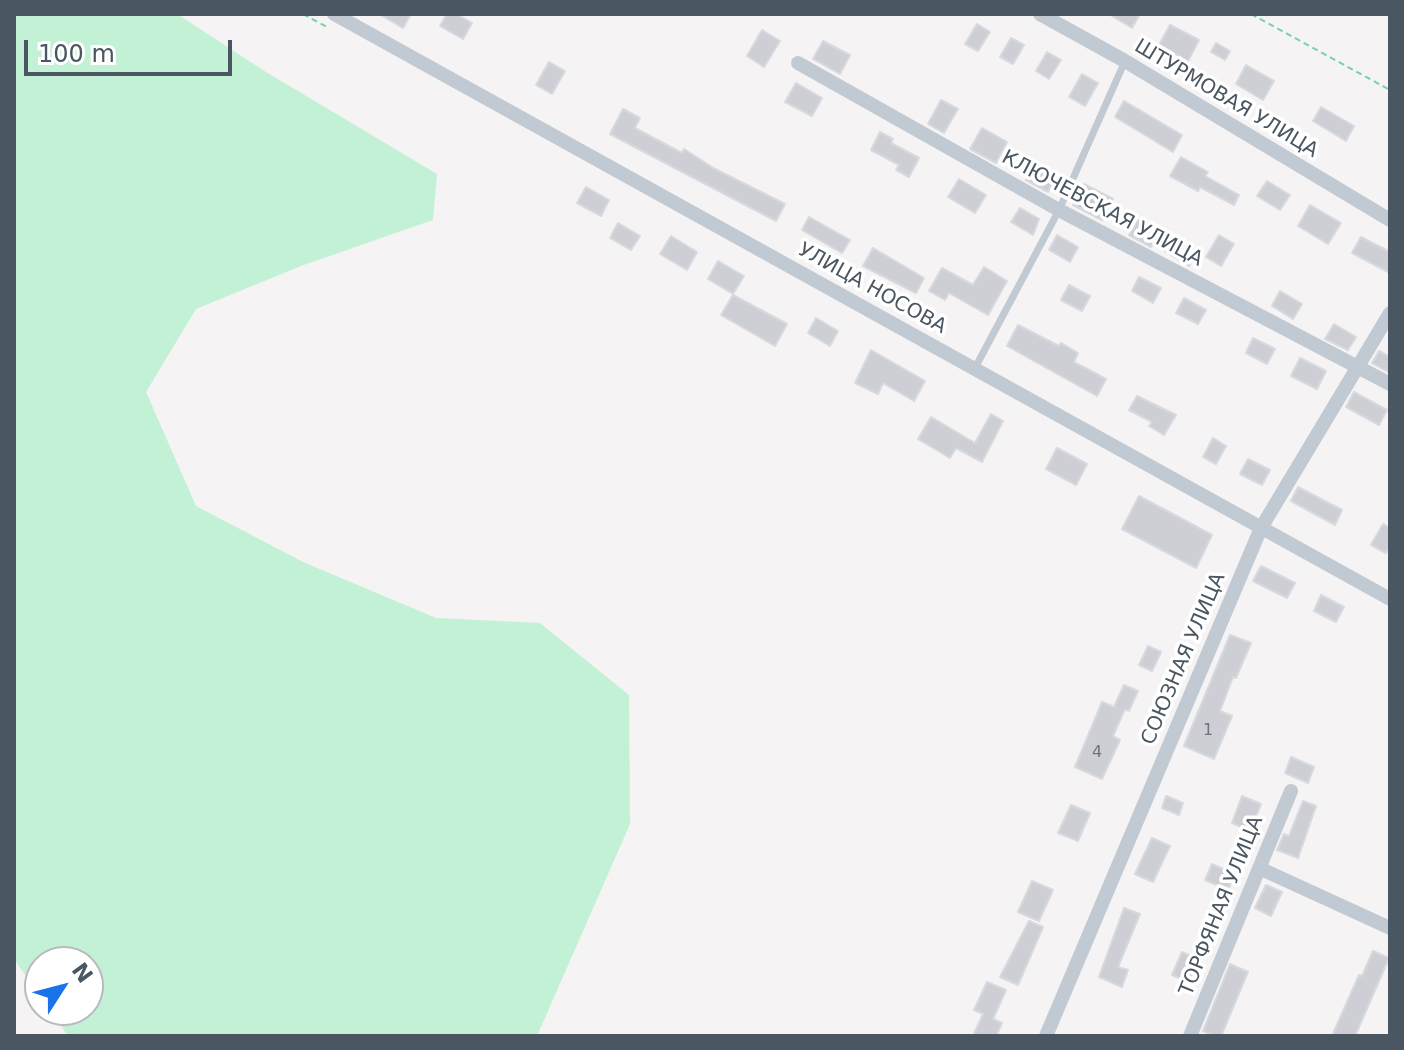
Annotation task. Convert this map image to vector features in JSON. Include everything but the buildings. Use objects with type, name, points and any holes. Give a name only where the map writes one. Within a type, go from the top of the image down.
[{"type":"street","name":"УЛИЦА НОСОВА","points":[[334,14],[1390,599]]},
{"type":"street","name":"ШТУРМОВАЯ УЛИЦА","points":[[1040,14],[1125,61],[1390,220]]},
{"type":"street","name":"КЛЮЧЕВСКАЯ УЛИЦА","points":[[798,63],[1059,210],[1390,384]]},
{"type":"street","name":"СОЮЗНАЯ УЛИЦА","points":[[1046,1036],[1261,528],[1390,313]]},
{"type":"street","name":"ТОРФЯНАЯ УЛИЦА","points":[[1190,1036],[1291,791]]},
{"type":"street","points":[[1259,868],[1390,928]]},
{"type":"lane","points":[[975,369],[1059,210],[1125,61]]},
{"type":"path","points":[[1251,14],[1390,90]]},
{"type":"green space","points":[[14,14],[177,14],[266,72],[437,174],[433,220],[301,266],[196,309],[146,392],[196,506],[303,562],[436,618],[540,623],[629,695],[630,824],[537,1036],[68,1036],[61,1026],[104,1026],[104,946],[24,946],[24,973],[14,959]]}]
